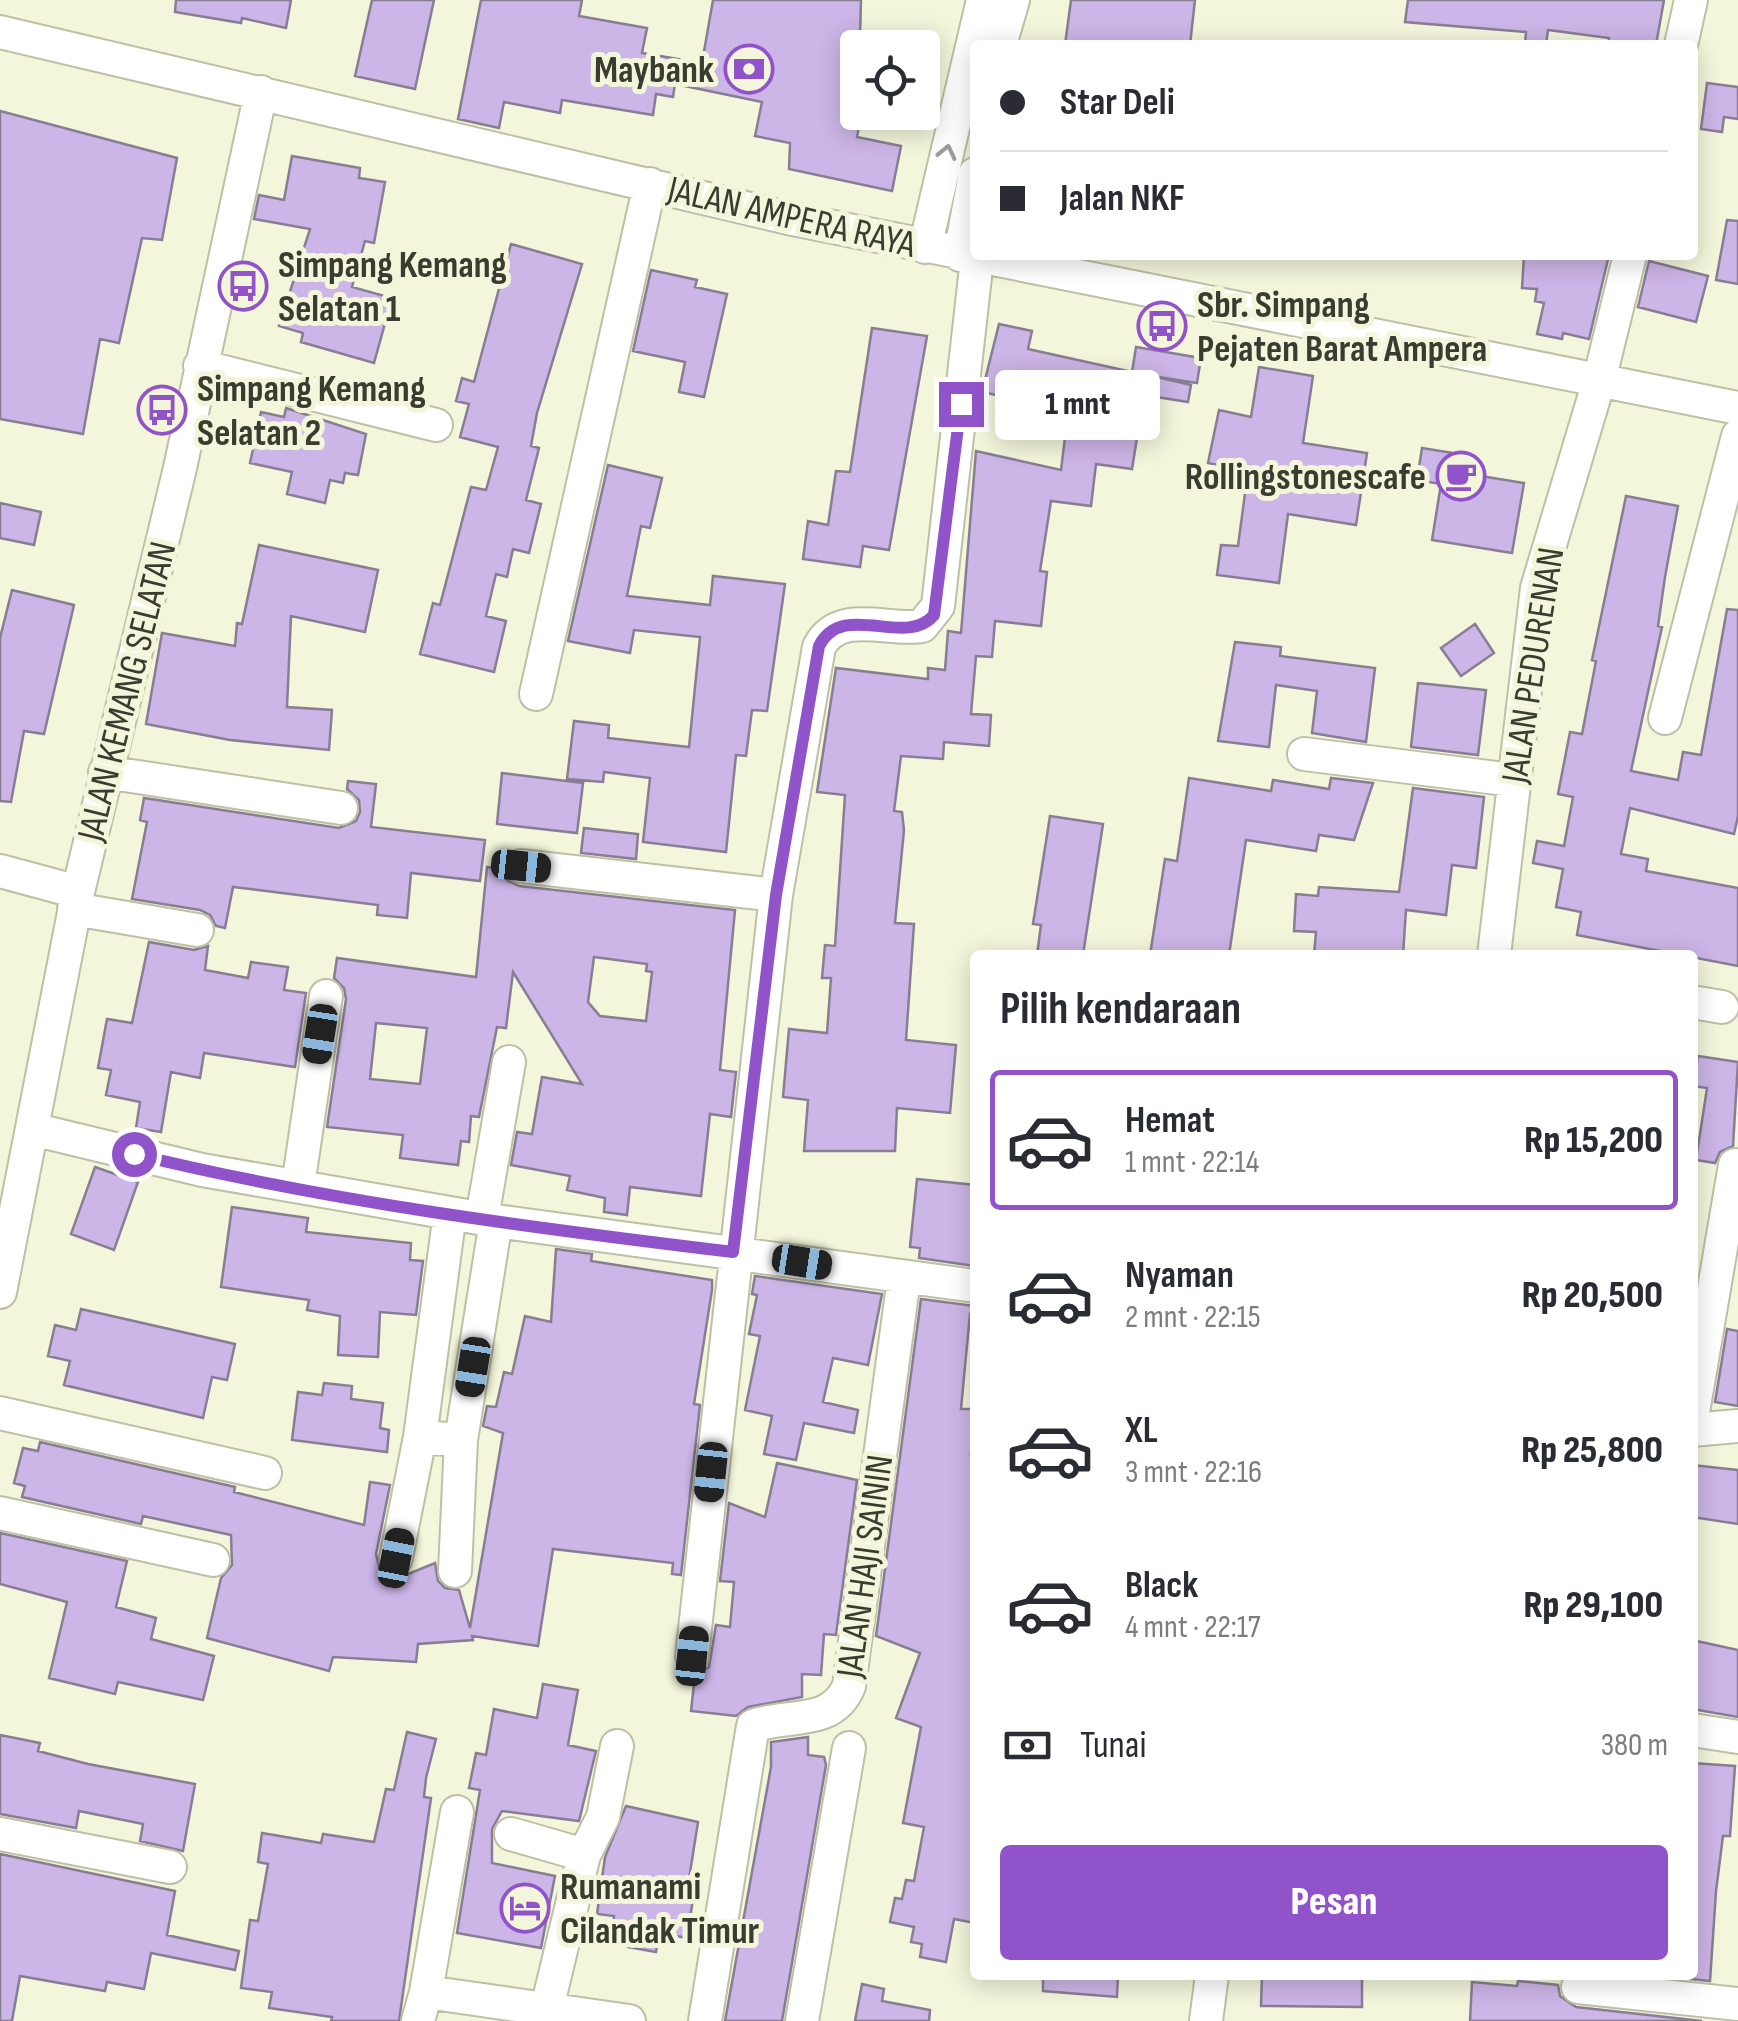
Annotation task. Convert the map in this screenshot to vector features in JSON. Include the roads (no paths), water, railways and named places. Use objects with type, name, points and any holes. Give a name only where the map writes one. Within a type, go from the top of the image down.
[{"type":"street","points":[[973,40],[982,0]]},
{"type":"street","points":[[1001,40],[1013,0]]},
{"type":"street","name":"JALAN AMPERA RAYA","points":[[0,32],[968,257]]},
{"type":"street","points":[[925,247],[970,52]]},
{"type":"street","name":"JALAN KEMANG SELATAN","points":[[0,1292],[8,1210],[32,1129],[76,900],[180,468],[261,92]]},
{"type":"street","points":[[536,694],[650,184]]},
{"type":"street","points":[[692,1656],[733,1252],[776,895],[823,640],[850,625],[922,626],[938,606],[970,233]]},
{"type":"street","name":"JALAN AMPERA RAYA","points":[[983,260],[1738,408]]},
{"type":"street","name":"JALAN PEDURENAN","points":[[1495,950],[1538,588],[1629,260]]},
{"type":"street","points":[[200,366],[436,425]]},
{"type":"street","points":[[1664,718],[1738,436]]},
{"type":"street","points":[[1304,754],[1513,780]]},
{"type":"street","points":[[106,772],[340,808]]},
{"type":"street","points":[[521,866],[776,895]]},
{"type":"street","points":[[0,872],[76,900],[198,930]]},
{"type":"street","points":[[298,1186],[326,996]]},
{"type":"street","points":[[396,1558],[420,1436],[476,1217],[509,1062]]},
{"type":"street","points":[[32,1129],[202,1170],[476,1217],[970,1285]]},
{"type":"street","points":[[1698,1383],[1735,1165]]},
{"type":"street","points":[[455,1571],[476,1217]]},
{"type":"street","name":"JALAN HAJI SAININ","points":[[704,2021],[754,1726],[828,1712],[843,1700],[848,1686],[904,1278]]},
{"type":"street","points":[[0,1413],[265,1473]]},
{"type":"street","points":[[1698,1429],[1738,1426]]},
{"type":"street","points":[[420,1436],[461,1440]]},
{"type":"street","points":[[0,1513],[213,1560]]},
{"type":"street","points":[[1698,1731],[1738,1737]]},
{"type":"street","points":[[546,2008],[584,1855],[599,1830],[617,1746]]},
{"type":"street","points":[[802,2021],[849,1748]]},
{"type":"street","points":[[457,1812],[422,2006],[546,2008],[630,2021]]},
{"type":"street","points":[[0,1834],[170,1868]]},
{"type":"street","points":[[511,1834],[584,1855]]},
{"type":"street","points":[[1206,2021],[1211,1980]]},
{"type":"street","points":[[1578,1987],[1738,2004]]},
{"type":"place","name":"Maybank","points":[[749,69]]},
{"type":"place","name":"Simpang Kemang Selatan 1","points":[[243,286]]},
{"type":"place","name":"Sbr. Simpang Pejaten Barat Ampera","points":[[1162,326]]},
{"type":"place","name":"Simpang Kemang Selatan 2","points":[[162,410]]},
{"type":"place","name":"Rollingstonescafe","points":[[1461,476]]},
{"type":"place","name":"Rumanami Cilandak Timur","points":[[525,1908]]}]
